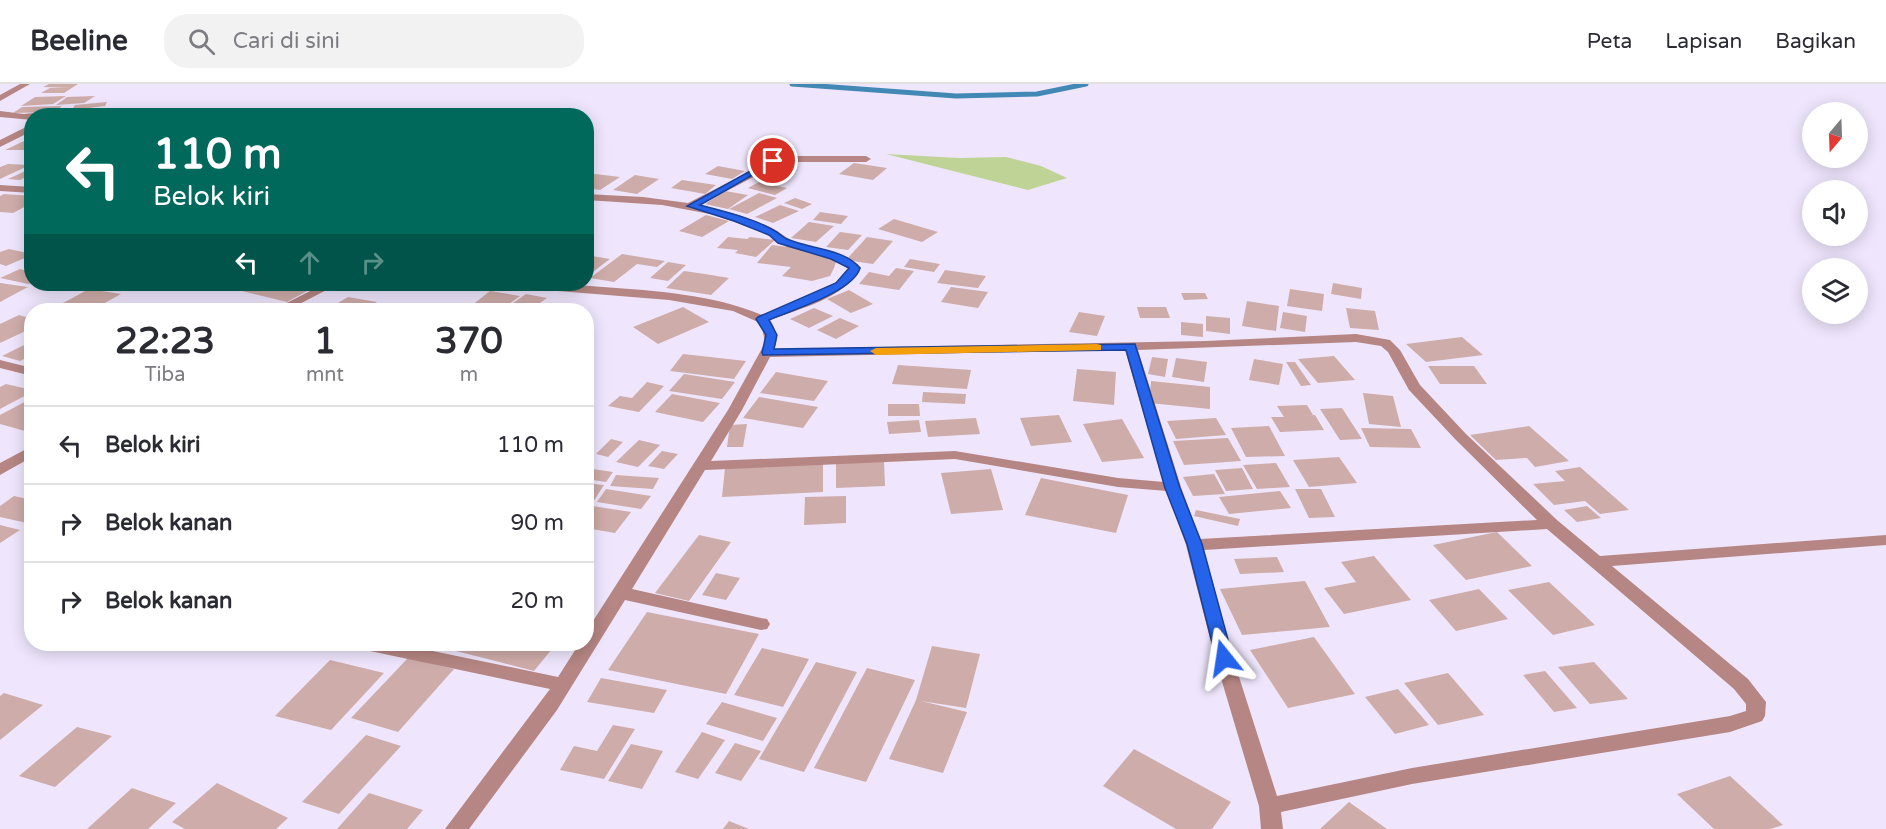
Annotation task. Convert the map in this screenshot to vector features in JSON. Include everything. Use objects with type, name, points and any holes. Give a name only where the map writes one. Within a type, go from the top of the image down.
[{"type":"street","points":[[0,98],[26,84]]},
{"type":"street","points":[[0,114],[24,116]]},
{"type":"street","points":[[0,144],[24,131]]},
{"type":"street","points":[[692,206],[780,159],[866,159]]},
{"type":"street","points":[[0,188],[24,189]]},
{"type":"street","points":[[594,198],[692,206],[737,219],[772,233],[781,241],[849,262],[855,268],[853,273],[840,285],[762,319]]},
{"type":"street","points":[[594,290],[669,296],[736,308],[762,319],[772,335],[768,353],[594,637]]},
{"type":"street","points":[[293,303],[318,291]]},
{"type":"street","points":[[768,353],[1131,347],[1356,338],[1385,343],[1393,350],[1414,387],[1461,437],[1551,524],[1741,684],[1756,702],[1755,716],[1730,724],[1412,776],[1270,806]]},
{"type":"street","points":[[1131,347],[1173,488],[1194,544],[1224,658],[1270,806],[1272,829]]},
{"type":"street","points":[[0,364],[24,370]]},
{"type":"street","points":[[0,470],[24,455]]},
{"type":"street","points":[[700,466],[955,455],[989,458],[1090,480],[1137,487],[1173,488]]},
{"type":"street","points":[[1194,544],[1551,524]]},
{"type":"street","points":[[1596,562],[1886,540]]},
{"type":"street","points":[[622,593],[761,624]]},
{"type":"street","points":[[403,651],[563,685]]},
{"type":"street","points":[[456,829],[563,685],[585,651]]},
{"type":"green space","points":[[886,154],[959,158],[1006,157],[1041,166],[1067,178],[1028,190]]},
{"type":"building","points":[[49,84],[78,84],[64,93],[41,93],[50,88],[69,88],[43,87]]},
{"type":"building","points":[[66,96],[53,104],[21,106],[35,97]]},
{"type":"building","points":[[95,96],[84,103],[56,105],[67,97]]},
{"type":"building","points":[[107,102],[105,106],[88,108],[73,108],[75,105]]},
{"type":"building","points":[[62,106],[59,108],[24,108],[24,113],[13,113],[22,107]]},
{"type":"building","points":[[24,141],[24,150],[5,150]]},
{"type":"building","points":[[854,163],[887,168],[873,180],[839,174]]},
{"type":"building","points":[[8,164],[24,165],[24,168],[0,179],[0,167]]},
{"type":"building","points":[[718,166],[745,171],[732,179],[705,174]]},
{"type":"building","points":[[24,172],[24,178],[20,180],[8,179]]},
{"type":"building","points":[[594,175],[620,177],[600,190],[594,189]]},
{"type":"building","points":[[635,175],[659,179],[637,194],[613,190]]},
{"type":"building","points":[[682,180],[716,185],[705,194],[671,188]]},
{"type":"building","points":[[759,182],[787,188],[775,195],[748,188]]},
{"type":"building","points":[[725,191],[748,195],[728,209],[705,204]]},
{"type":"building","points":[[759,193],[777,198],[747,214],[729,209]]},
{"type":"building","points":[[4,194],[24,195],[24,207],[13,213],[0,212],[0,196]]},
{"type":"building","points":[[795,198],[812,204],[802,209],[784,203]]},
{"type":"building","points":[[780,205],[799,211],[773,223],[755,217]]},
{"type":"building","points":[[820,212],[848,216],[841,224],[813,220]]},
{"type":"building","points":[[706,215],[729,221],[702,237],[679,231]]},
{"type":"building","points":[[894,219],[938,232],[922,242],[878,229]]},
{"type":"building","points":[[809,222],[834,226],[816,242],[791,238]]},
{"type":"building","points":[[840,232],[862,235],[848,250],[826,247]]},
{"type":"building","points":[[728,237],[775,240],[756,257],[735,253],[738,250],[717,248]]},
{"type":"building","points":[[867,237],[893,241],[873,264],[846,260]]},
{"type":"building","points":[[772,245],[811,250],[837,259],[830,276],[812,281],[782,276],[791,267],[757,263]]},
{"type":"building","points":[[9,249],[24,252],[24,258],[6,266],[0,264],[0,252]]},
{"type":"building","points":[[622,254],[665,261],[657,267],[637,264],[614,282],[594,279],[594,275]]},
{"type":"building","points":[[594,256],[610,259],[594,271]]},
{"type":"building","points":[[910,259],[940,264],[934,272],[904,267]]},
{"type":"building","points":[[668,262],[686,265],[668,281],[650,278]]},
{"type":"building","points":[[896,268],[914,271],[899,290],[859,284],[869,272],[889,276]]},
{"type":"building","points":[[20,269],[24,270],[24,283],[0,278]]},
{"type":"building","points":[[945,270],[986,276],[978,288],[937,283]]},
{"type":"building","points":[[684,271],[729,278],[711,295],[666,288]]},
{"type":"building","points":[[0,283],[24,286],[24,289],[0,302]]},
{"type":"building","points":[[1333,283],[1362,288],[1361,299],[1331,294]]},
{"type":"building","points":[[951,287],[988,292],[978,308],[941,302]]},
{"type":"building","points":[[1290,289],[1324,294],[1322,311],[1287,306]]},
{"type":"building","points":[[849,290],[873,304],[851,313],[827,299]]},
{"type":"building","points":[[85,291],[121,294],[105,303],[63,303]]},
{"type":"building","points":[[242,291],[307,291],[287,302]]},
{"type":"building","points":[[490,291],[520,296],[510,303],[475,303]]},
{"type":"building","points":[[1181,293],[1205,293],[1208,299],[1184,300]]},
{"type":"building","points":[[526,294],[547,298],[540,303],[513,303]]},
{"type":"building","points":[[348,297],[377,302],[375,303],[338,303]]},
{"type":"building","points":[[1247,301],[1279,306],[1276,331],[1242,326]]},
{"type":"building","points":[[683,307],[709,322],[658,344],[633,327]]},
{"type":"building","points":[[1137,307],[1166,307],[1170,318],[1140,318]]},
{"type":"building","points":[[814,308],[833,316],[809,328],[790,319]]},
{"type":"building","points":[[1346,308],[1375,311],[1379,330],[1350,328]]},
{"type":"building","points":[[1079,312],[1105,316],[1097,336],[1069,332]]},
{"type":"building","points":[[1283,312],[1307,316],[1305,332],[1280,328]]},
{"type":"building","points":[[19,315],[24,317],[24,332],[0,343],[0,324]]},
{"type":"building","points":[[1206,316],[1230,318],[1230,334],[1206,331]]},
{"type":"building","points":[[840,318],[859,326],[836,339],[817,330]]},
{"type":"building","points":[[1181,322],[1203,324],[1203,337],[1181,335]]},
{"type":"building","points":[[1462,337],[1483,355],[1426,362],[1406,344]]},
{"type":"building","points":[[24,345],[24,359],[20,361],[2,356]]},
{"type":"building","points":[[683,354],[746,361],[734,379],[670,371]]},
{"type":"building","points":[[1334,356],[1355,380],[1318,383],[1298,359]]},
{"type":"building","points":[[1152,357],[1168,359],[1165,377],[1148,374]]},
{"type":"building","points":[[1176,358],[1207,362],[1204,382],[1172,377]]},
{"type":"building","points":[[1254,359],[1283,364],[1279,385],[1249,380]]},
{"type":"building","points":[[1286,362],[1295,362],[1311,385],[1301,386]]},
{"type":"building","points":[[898,365],[971,370],[967,389],[892,384]]},
{"type":"building","points":[[1428,366],[1474,366],[1487,384],[1440,384]]},
{"type":"building","points":[[1077,369],[1116,372],[1114,405],[1073,401]]},
{"type":"building","points":[[776,372],[828,381],[814,401],[760,393]]},
{"type":"building","points":[[684,374],[735,382],[722,399],[669,391]]},
{"type":"building","points":[[1151,381],[1210,387],[1210,409],[1149,403]]},
{"type":"building","points":[[647,382],[664,386],[639,412],[608,406],[620,396],[632,398]]},
{"type":"building","points":[[6,384],[24,388],[24,396],[0,409],[0,387]]},
{"type":"building","points":[[923,392],[966,394],[965,404],[922,402]]},
{"type":"building","points":[[1363,393],[1393,396],[1401,427],[1369,424]]},
{"type":"building","points":[[672,394],[720,403],[703,422],[655,412]]},
{"type":"building","points":[[759,397],[818,407],[803,428],[743,418]]},
{"type":"building","points":[[24,402],[24,431],[0,424],[0,415]]},
{"type":"building","points":[[888,404],[919,404],[920,416],[888,416]]},
{"type":"building","points":[[1307,405],[1313,415],[1298,416],[1315,415],[1324,430],[1280,432],[1271,417],[1284,417],[1277,406]]},
{"type":"building","points":[[1342,408],[1362,439],[1340,440],[1320,409]]},
{"type":"building","points":[[1059,415],[1072,442],[1031,446],[1020,418]]},
{"type":"building","points":[[976,418],[980,434],[928,437],[925,421]]},
{"type":"building","points":[[1216,418],[1226,435],[1176,439],[1167,421]]},
{"type":"building","points":[[1122,419],[1144,458],[1102,462],[1083,424]]},
{"type":"building","points":[[919,420],[921,432],[889,434],[887,422]]},
{"type":"building","points":[[747,424],[743,447],[727,447],[730,425]]},
{"type":"building","points":[[1269,426],[1285,456],[1246,457],[1231,428]]},
{"type":"building","points":[[1529,426],[1569,461],[1535,467],[1527,458],[1496,460],[1470,435]]},
{"type":"building","points":[[1361,428],[1411,429],[1421,448],[1370,447]]},
{"type":"building","points":[[1228,438],[1241,461],[1184,465],[1173,441]]},
{"type":"building","points":[[611,439],[623,442],[608,457],[596,454]]},
{"type":"building","points":[[639,440],[660,445],[638,467],[616,462]]},
{"type":"building","points":[[662,451],[678,454],[664,469],[648,466]]},
{"type":"building","points":[[1339,457],[1357,483],[1309,487],[1293,460]]},
{"type":"building","points":[[884,460],[885,486],[836,488],[836,462]]},
{"type":"building","points":[[823,463],[823,492],[722,497],[725,468]]},
{"type":"building","points":[[1276,463],[1290,487],[1257,489],[1243,465]]},
{"type":"building","points":[[1580,467],[1629,510],[1600,514],[1585,501],[1554,505],[1533,484],[1565,481],[1555,471]]},
{"type":"building","points":[[1242,468],[1253,489],[1226,491],[1215,470]]},
{"type":"building","points":[[594,469],[613,472],[606,482],[594,480]]},
{"type":"building","points":[[991,469],[1003,510],[951,514],[941,473]]},
{"type":"building","points":[[1214,474],[1225,494],[1193,496],[1183,477]]},
{"type":"building","points":[[616,475],[659,478],[653,489],[610,486]]},
{"type":"building","points":[[1041,478],[1128,495],[1116,533],[1025,515]]},
{"type":"building","points":[[594,484],[604,485],[594,500]]},
{"type":"building","points":[[606,489],[651,496],[641,509],[597,502]]},
{"type":"building","points":[[1295,489],[1321,489],[1335,517],[1309,518]]},
{"type":"building","points":[[1280,491],[1291,508],[1229,514],[1219,497]]},
{"type":"building","points":[[14,496],[24,498],[24,522],[0,517],[0,506]]},
{"type":"building","points":[[846,496],[846,523],[804,525],[805,497]]},
{"type":"building","points":[[594,506],[631,512],[615,533],[594,529]]},
{"type":"building","points":[[1587,506],[1601,518],[1577,522],[1564,510]]},
{"type":"building","points":[[1196,510],[1240,519],[1238,526],[1194,516]]},
{"type":"building","points":[[0,525],[20,530],[0,543]]},
{"type":"building","points":[[1497,532],[1532,566],[1466,580],[1433,545]]},
{"type":"building","points":[[699,535],[731,542],[689,601],[655,593]]},
{"type":"building","points":[[1374,556],[1411,600],[1344,614],[1324,588],[1356,582],[1341,562]]},
{"type":"building","points":[[1277,557],[1284,572],[1240,574],[1234,559]]},
{"type":"building","points":[[716,573],[740,578],[726,600],[702,595]]},
{"type":"building","points":[[1305,581],[1330,627],[1242,635],[1220,589]]},
{"type":"building","points":[[1549,582],[1595,625],[1553,635],[1508,590]]},
{"type":"building","points":[[1479,589],[1508,619],[1456,631],[1429,600]]},
{"type":"building","points":[[647,612],[759,634],[726,694],[608,670]]},
{"type":"building","points":[[1314,637],[1355,694],[1288,708],[1250,650]]},
{"type":"building","points":[[932,646],[980,654],[966,708],[921,701],[967,712],[943,773],[889,759],[916,700]]},
{"type":"building","points":[[762,648],[809,659],[783,707],[734,695]]},
{"type":"building","points":[[456,651],[550,651],[534,671]]},
{"type":"building","points":[[408,658],[454,669],[398,732],[351,718]]},
{"type":"building","points":[[330,660],[384,673],[331,730],[275,716]]},
{"type":"building","points":[[816,662],[857,672],[804,772],[759,759]]},
{"type":"building","points":[[1594,662],[1628,699],[1590,704],[1558,667]]},
{"type":"building","points":[[867,668],[915,680],[866,782],[814,768]]},
{"type":"building","points":[[1545,671],[1577,708],[1554,712],[1523,675]]},
{"type":"building","points":[[1448,673],[1484,715],[1438,725],[1404,683]]},
{"type":"building","points":[[601,678],[667,690],[654,713],[587,702]]},
{"type":"building","points":[[1398,689],[1429,725],[1395,734],[1365,697]]},
{"type":"building","points":[[4,693],[43,705],[0,740],[0,696]]},
{"type":"building","points":[[722,702],[777,718],[763,741],[706,724]]},
{"type":"building","points":[[613,725],[635,729],[604,779],[560,770],[574,746],[597,751]]},
{"type":"building","points":[[77,727],[112,736],[55,787],[19,776]]},
{"type":"building","points":[[702,732],[725,740],[698,779],[675,772]]},
{"type":"building","points":[[366,735],[401,746],[339,814],[302,802]]},
{"type":"building","points":[[735,743],[761,751],[741,781],[715,773]]},
{"type":"building","points":[[631,744],[663,751],[642,789],[608,781]]},
{"type":"building","points":[[1134,749],[1231,802],[1212,829],[1176,829],[1103,786]]},
{"type":"building","points":[[1730,776],[1783,825],[1770,829],[1714,829],[1677,794]]},
{"type":"building","points":[[217,783],[288,818],[276,829],[185,829],[172,822]]},
{"type":"building","points":[[132,788],[176,803],[148,829],[87,829]]},
{"type":"building","points":[[369,793],[423,810],[407,829],[337,829]]},
{"type":"building","points":[[1349,802],[1387,829],[1320,829]]},
{"type":"building","points":[[729,821],[749,829],[723,829]]},
{"type":"waterway","points":[[792,84],[956,96],[1037,94],[1086,84]]},
{"type":"slow traffic","points":[[876,351],[1097,347]]},
{"type":"route","points":[[773,161],[692,206],[737,219],[772,233],[781,241],[849,262],[855,268],[848,279],[840,285],[762,319],[772,335],[768,353],[1131,347],[1173,488],[1194,544],[1224,658]]}]
